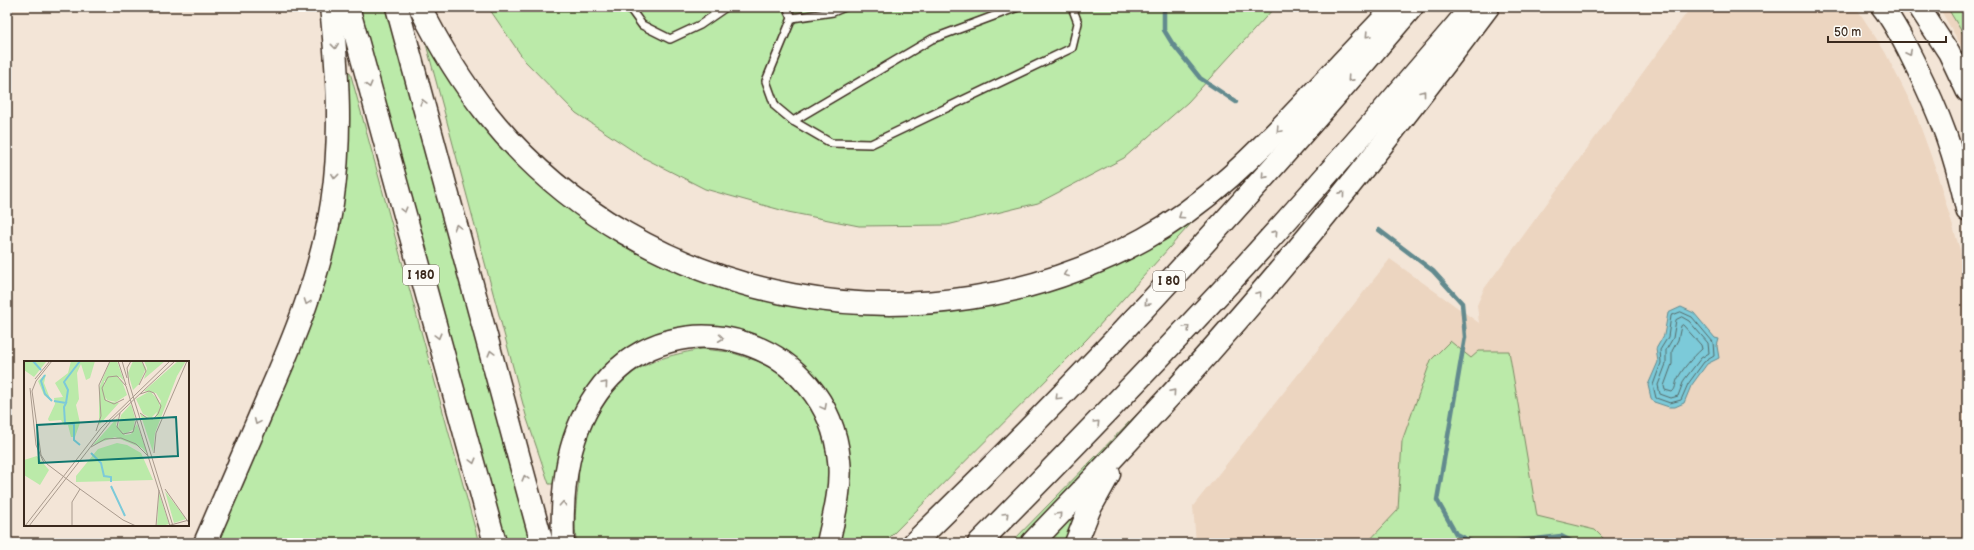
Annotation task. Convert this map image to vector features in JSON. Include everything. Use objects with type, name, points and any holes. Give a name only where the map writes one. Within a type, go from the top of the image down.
[{"type":"highway","points":[[205,543],[292,343],[309,296],[323,248],[332,203],[337,154],[339,104],[331,7]]},
{"type":"highway","name":"I 180","points":[[348,7],[495,543]]},
{"type":"highway","points":[[398,7],[542,543]]},
{"type":"highway","points":[[420,7],[439,44],[466,86],[488,116],[517,148],[549,178],[583,205],[619,229],[657,250],[683,262],[743,284],[791,296],[827,301],[890,305],[940,303],[983,297],[1019,289],[1061,276],[1107,258],[1145,238],[1188,211],[1222,185],[1254,156],[1394,7]]},
{"type":"highway","name":"I 80","points":[[914,543],[1054,402],[1175,274],[1357,71],[1412,7]]},
{"type":"highway","points":[[979,543],[1080,441],[1246,264],[1372,124],[1472,7]]},
{"type":"highway","points":[[1032,543],[1147,421],[1258,296],[1350,185],[1444,67],[1488,7]]},
{"type":"highway","points":[[563,543],[562,516],[564,483],[570,454],[579,426],[590,404],[603,385],[619,369],[634,358],[650,349],[672,341],[702,337],[717,337],[740,341],[767,351],[793,368],[809,384],[820,399],[836,437],[840,460],[840,478],[836,508],[828,543]]},
{"type":"highway","points":[[1076,543],[1089,510],[1105,479],[1147,421]]},
{"type":"main road","points":[[1882,7],[1902,39],[1940,116],[1961,178],[1967,211]]},
{"type":"main road","points":[[1919,7],[1949,53],[1967,91]]},
{"type":"lane","points":[[629,7],[642,25],[670,40],[700,25],[726,7]]},
{"type":"lane","points":[[787,7],[792,18],[766,81],[775,106],[793,121],[831,143],[871,144],[1039,62],[1072,48],[1078,23],[1072,7]]},
{"type":"lane","points":[[792,18],[833,12],[845,7]]},
{"type":"lane","points":[[793,121],[932,39],[1018,7]]},
{"type":"shaded area","points":[[1691,7],[1856,7],[1885,52],[1914,109],[1935,167],[1960,250],[1967,344],[1967,543],[1196,543],[1193,506],[1390,259],[1479,323],[1477,305],[1484,289]]},
{"type":"shaded area","points":[[1939,7],[1967,7],[1967,56],[1940,9]]},
{"type":"green space","points":[[360,7],[386,7],[532,543],[506,543]]},
{"type":"green space","points":[[488,7],[1275,7],[1188,102],[1124,158],[1038,203],[947,225],[859,226],[788,212],[705,189],[644,158],[576,113],[525,61]]},
{"type":"green space","points":[[1947,7],[1967,7],[1967,41],[1965,37]]},
{"type":"green space","points":[[422,29],[478,115],[682,271],[941,309],[1196,218],[1087,339],[884,543],[839,543],[844,526],[849,485],[847,452],[769,344],[646,342],[561,454],[553,484],[549,484],[527,419]]},
{"type":"green space","points":[[350,72],[479,543],[380,543],[365,540],[328,543],[214,543],[302,339],[345,74]]},
{"type":"green space","points":[[1450,341],[1471,358],[1479,351],[1509,351],[1537,516],[1595,530],[1608,543],[1367,543],[1398,510],[1402,441],[1431,360]]},
{"type":"green space","points":[[702,349],[730,352],[763,363],[788,380],[814,409],[826,444],[830,487],[818,543],[577,543],[575,516],[580,458],[589,431],[604,404],[623,381],[646,365],[680,353]]},
{"type":"green space","points":[[1138,413],[1142,417],[1019,543],[1011,543]]},
{"type":"green space","points":[[1091,498],[1077,543],[1045,543]]},
{"type":"water","points":[[1681,307],[1694,313],[1715,338],[1719,339],[1717,346],[1719,358],[1707,364],[1691,386],[1684,403],[1675,407],[1669,407],[1654,402],[1651,398],[1648,385],[1658,362],[1656,349],[1664,335],[1668,313]]},
{"type":"waterway","points":[[1164,7],[1164,30],[1172,43],[1200,78],[1236,102]]},
{"type":"waterway","points":[[1379,230],[1433,271],[1462,303],[1465,337],[1437,500],[1456,534],[1474,543],[1502,543]]},
{"type":"waterway","points":[[1503,543],[1561,536],[1575,543]]}]
